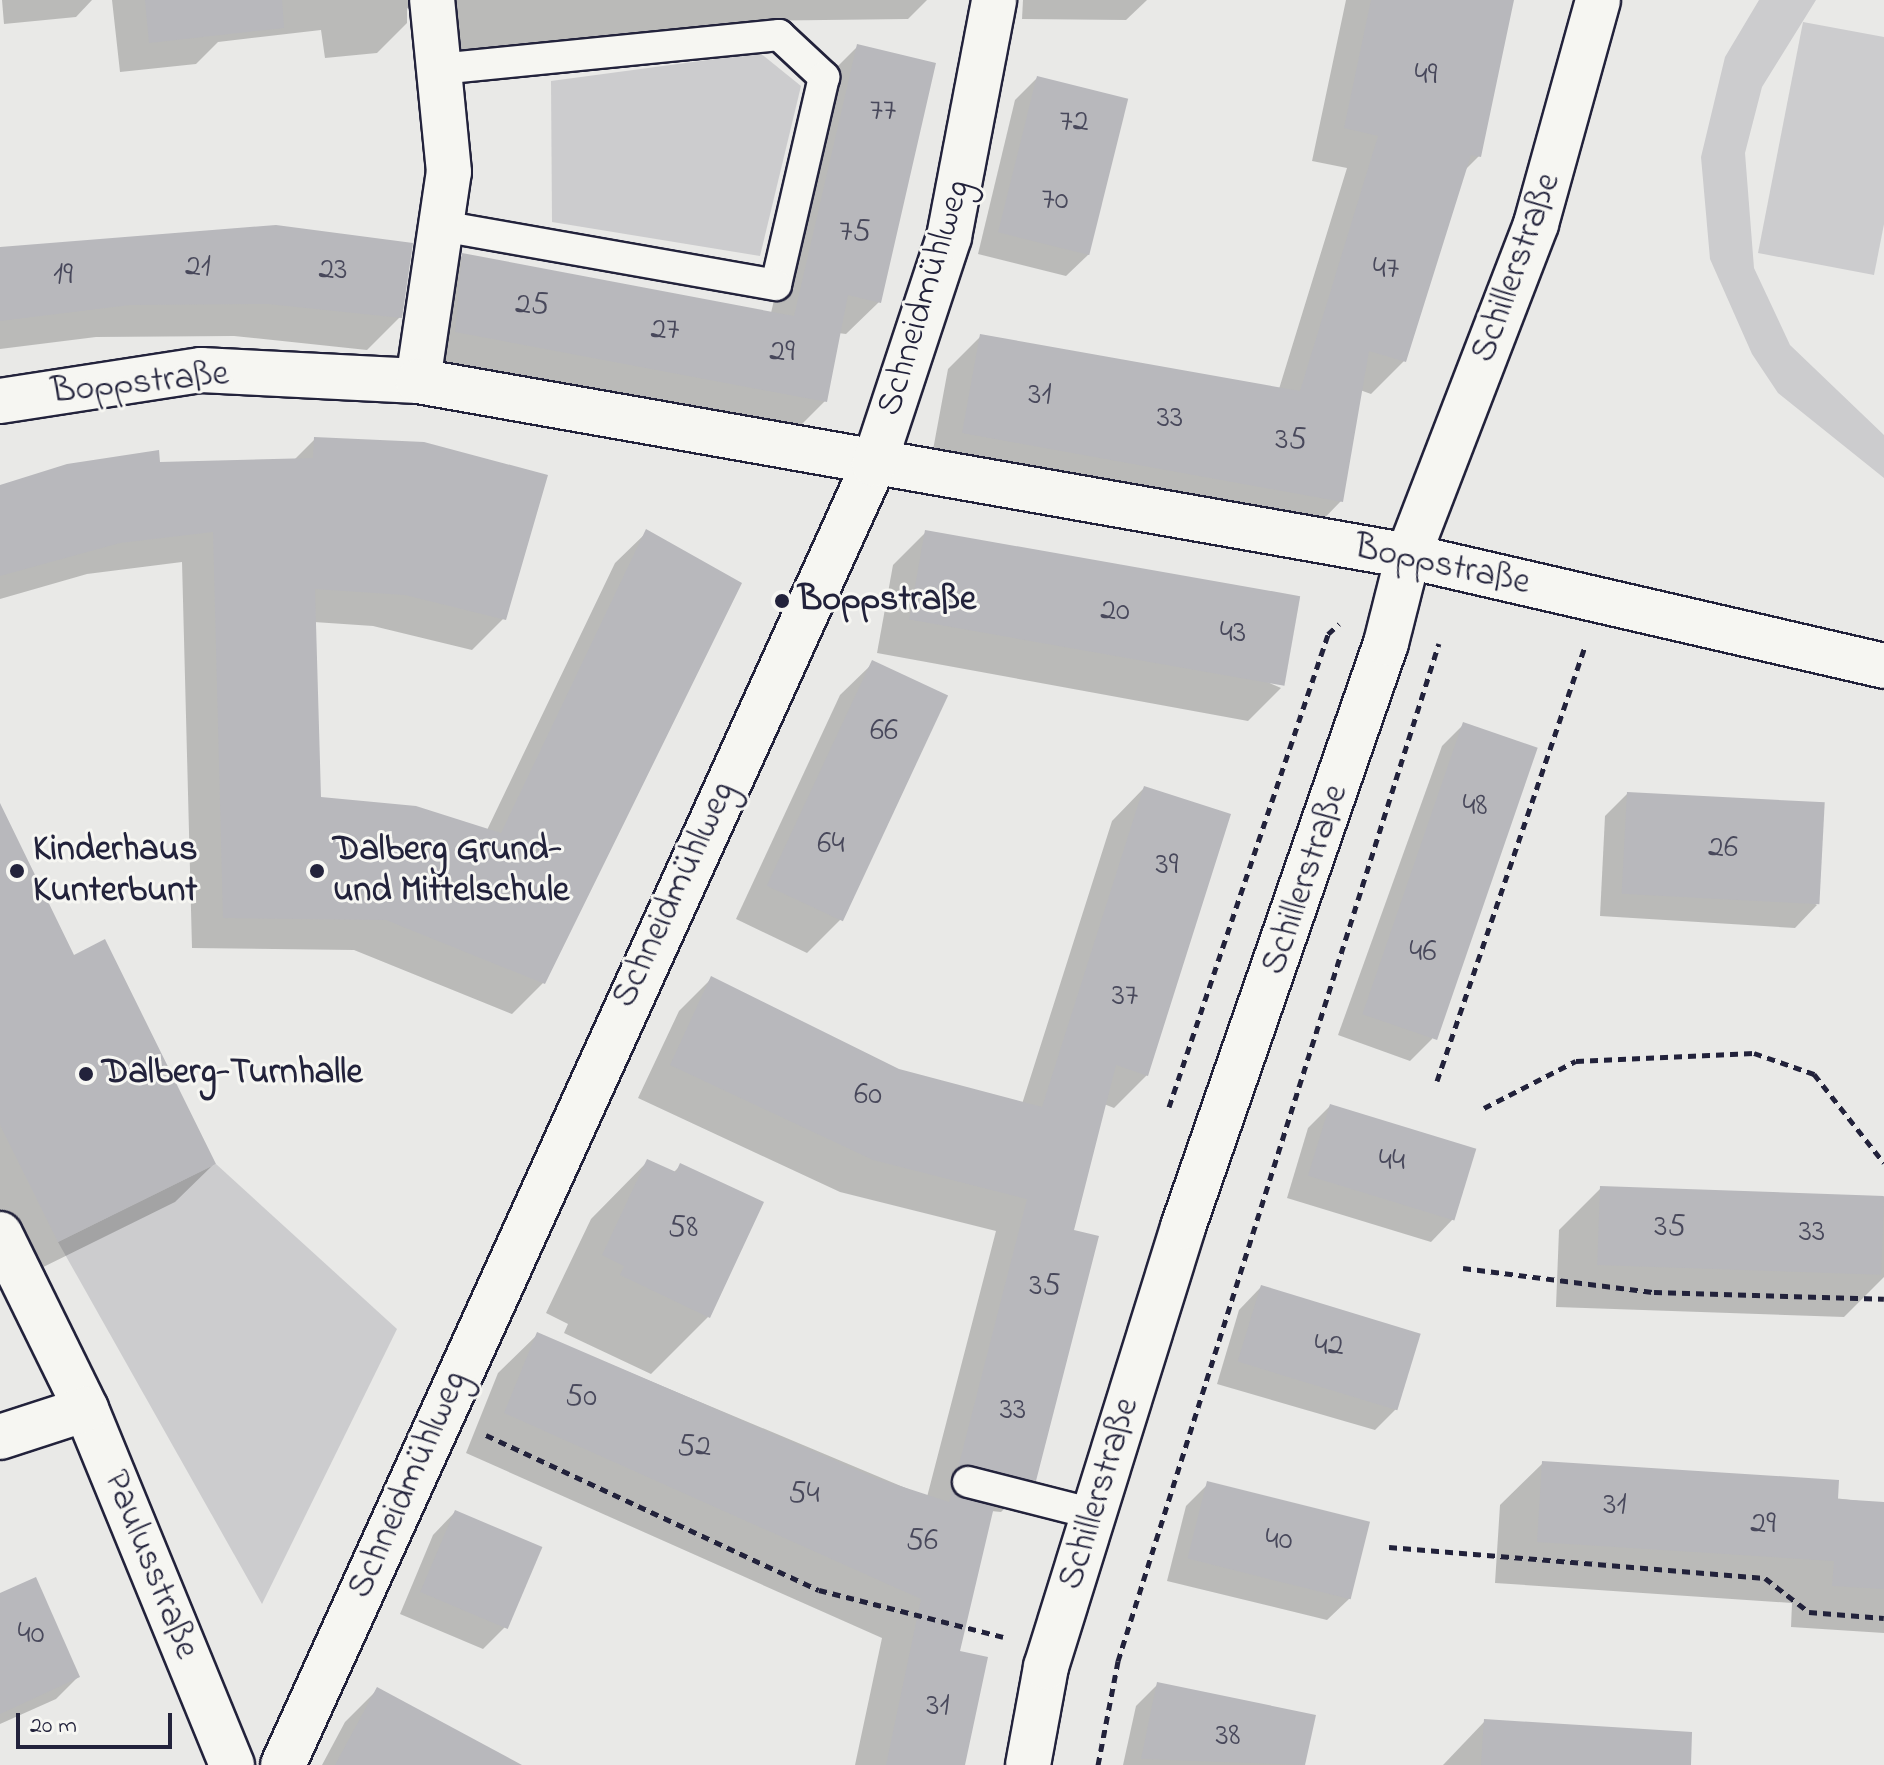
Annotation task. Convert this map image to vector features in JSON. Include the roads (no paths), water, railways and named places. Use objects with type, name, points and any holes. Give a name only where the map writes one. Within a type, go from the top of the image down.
[{"type":"street","points":[[418,381],[449,172],[432,0]]},
{"type":"street","name":"Schneidmühlweg","points":[[283,1765],[874,464],[949,237],[994,0]]},
{"type":"street","name":"Schillerstraße","points":[[1028,1765],[1051,1649],[1183,1227],[1386,643],[1408,556],[1536,224],[1598,0]]},
{"type":"street","name":"Boppstraße","points":[[0,401],[201,370],[418,381],[1408,556],[1884,666]]},
{"type":"street","name":"Paulusstraße","points":[[0,1234],[86,1409],[232,1765]]},
{"type":"street","points":[[0,1437],[86,1409]]},
{"type":"lane","points":[[439,69],[779,35],[824,77],[776,285],[442,226]]},
{"type":"lane","points":[[968,1482],[1094,1514]]},
{"type":"place","name":"Boppstraße","points":[[782,601]]},
{"type":"place","name":"Kinderhaus Kunterbunt","points":[[17,871]]},
{"type":"place","name":"Dalberg Grund- und Mittelschule","points":[[317,871]]},
{"type":"place","name":"Dalberg-Turnhalle","points":[[86,1074]]}]
